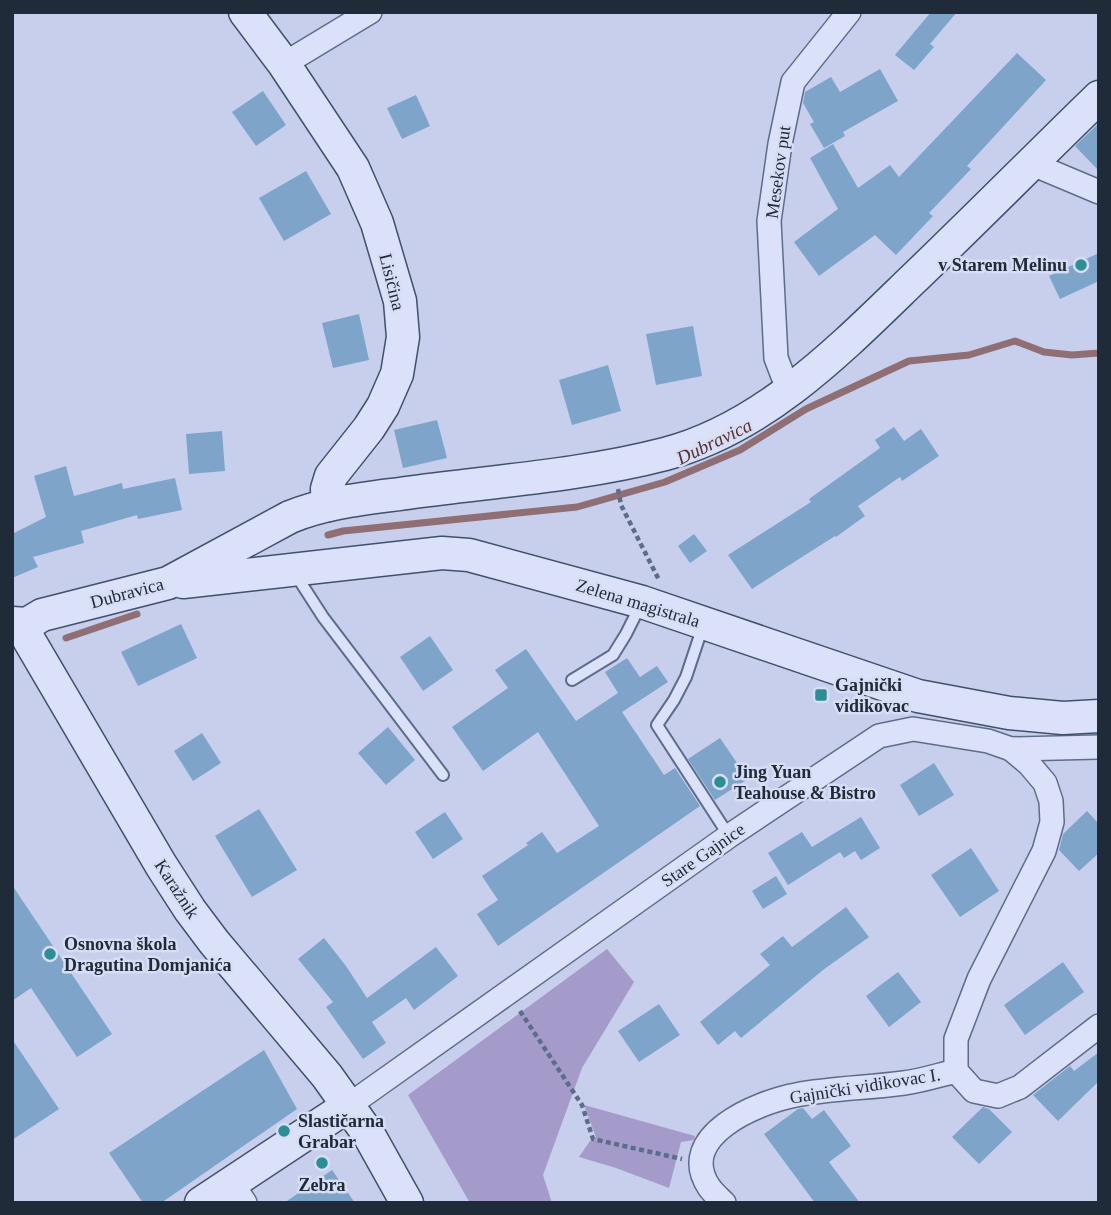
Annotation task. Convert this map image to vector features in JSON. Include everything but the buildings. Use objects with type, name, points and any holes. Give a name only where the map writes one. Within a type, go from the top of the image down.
[{"type":"street","name":"Lisičina","points":[[245,12],[284,64],[353,168],[377,223],[400,301],[403,337],[397,374],[383,406],[369,428],[331,476],[327,489],[328,505]]},
{"type":"street","points":[[284,64],[370,12]]},
{"type":"street","name":"Mesekov put","points":[[789,393],[776,358],[769,221],[780,144],[793,82],[849,12]]},
{"type":"street","name":"Dubravica","points":[[20,624],[42,615],[168,583],[290,517],[328,505],[606,466],[667,454],[726,430],[789,393],[854,336],[1099,97]]},
{"type":"street","points":[[1030,163],[1099,192]]},
{"type":"street","points":[[290,517],[285,527],[284,540],[292,569]]},
{"type":"street","name":"Zelena magistrala","points":[[168,583],[442,553],[469,555],[652,594],[704,623],[918,696],[1009,713],[1063,718],[1099,716]]},
{"type":"street","name":"Karažnik","points":[[20,624],[190,910],[327,1076],[384,1159],[407,1203]]},
{"type":"street","name":"Stare Gajnice","points":[[348,1105],[729,836],[879,736],[913,729],[988,740],[1011,748],[1099,747]]},
{"type":"street","name":"Gajnički vidikovac I.","points":[[701,1163],[705,1144],[724,1126],[747,1111],[795,1095],[905,1083],[956,1071],[957,1039],[979,979],[1044,850],[1052,822],[1051,801],[1045,783],[1011,748]]},
{"type":"street","points":[[956,1071],[974,1091],[998,1096],[1020,1087],[1099,1026]]},
{"type":"street","points":[[201,1203],[238,1193],[348,1105]]},
{"type":"street","points":[[701,1163],[708,1186],[724,1203]]},
{"type":"lane","points":[[292,569],[306,595],[443,775]]},
{"type":"lane","points":[[572,680],[613,655],[652,594]]},
{"type":"lane","points":[[704,623],[686,677],[657,725],[729,836]]},
{"type":"path","points":[[617,488],[652,594]]},
{"type":"path","points":[[524,1017],[582,1105],[593,1139],[701,1163]]},
{"type":"shaded area","points":[[607,949],[634,982],[582,1068],[543,1175],[552,1203],[470,1203],[408,1095]]},
{"type":"shaded area","points":[[584,1105],[695,1136],[694,1140],[681,1142],[669,1188],[579,1157],[596,1137]]},
{"type":"waterway","name":"Dubravica","points":[[328,535],[343,531],[577,507],[665,482],[740,450],[806,409],[909,361],[969,355],[1015,341],[1044,352],[1072,355],[1099,353]]},
{"type":"waterway","name":"Dubravica","points":[[66,638],[137,614]]},
{"type":"place","name":"v Starem Melinu","points":[[1081,265]]},
{"type":"place","name":"Gajnički vidikovac","points":[[821,695]]},
{"type":"place","name":"Jing Yuan Teahouse & Bistro","points":[[720,782]]},
{"type":"place","name":"Osnovna škola Dragutina Domjanića","points":[[50,954]]},
{"type":"place","name":"Slastičarna Grabar","points":[[284,1131]]},
{"type":"place","name":"Zebra","points":[[322,1163]]}]
